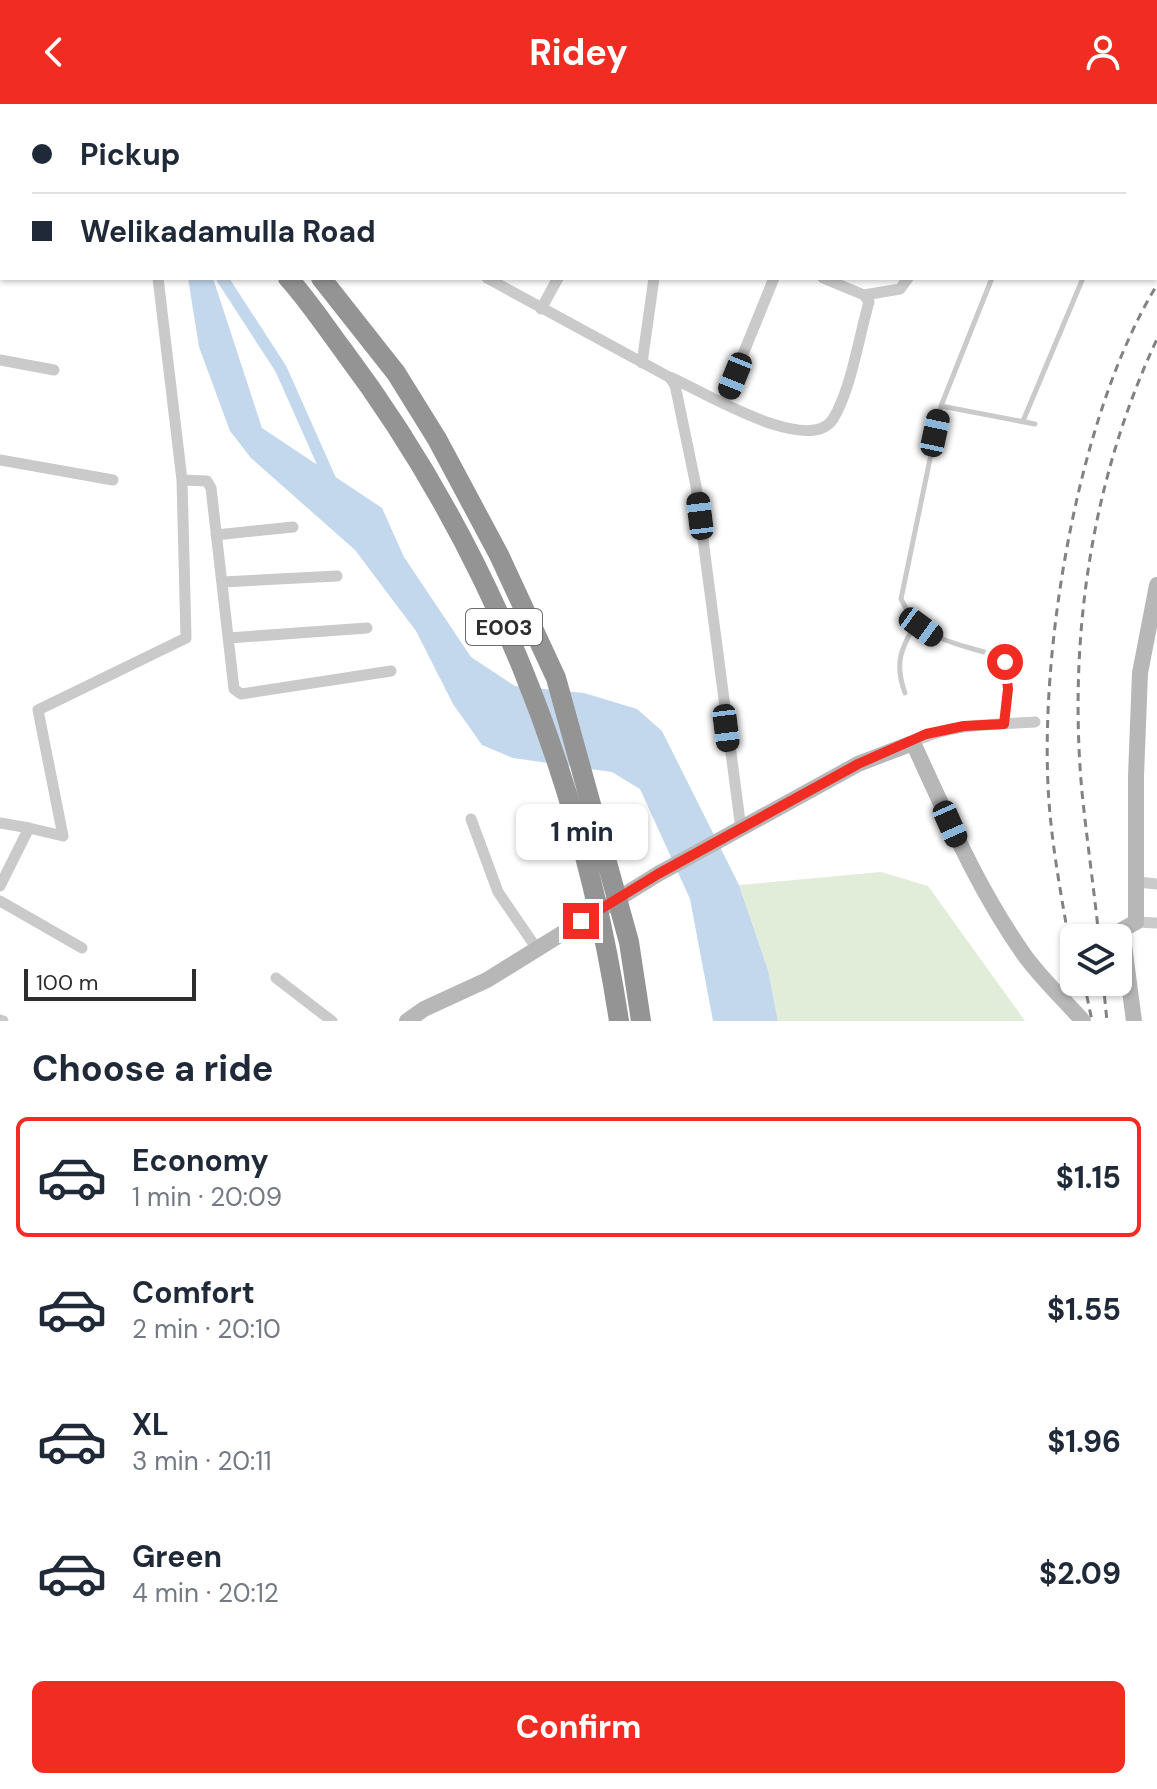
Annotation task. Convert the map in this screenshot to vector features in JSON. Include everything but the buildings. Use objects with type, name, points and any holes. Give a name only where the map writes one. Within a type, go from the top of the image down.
[{"type":"highway","name":"E003","points":[[290,280],[370,387],[445,503],[529,681],[577,823],[609,958],[619,1021]]},
{"type":"highway","name":"E003","points":[[323,280],[396,373],[437,439],[499,555],[556,678],[629,942],[641,1021]]},
{"type":"street","points":[[0,823],[63,836],[38,710],[186,638],[182,480],[158,280]]},
{"type":"street","points":[[490,280],[669,377],[773,426],[807,433],[823,430],[833,419],[869,302],[864,295],[828,280]]},
{"type":"street","points":[[541,309],[557,280]]},
{"type":"street","points":[[642,363],[654,280]]},
{"type":"street","points":[[724,401],[773,280]]},
{"type":"street","points":[[864,295],[900,289],[907,280]]},
{"type":"street","points":[[0,360],[54,370]]},
{"type":"street","points":[[669,377],[675,385],[685,423],[696,486],[741,829]]},
{"type":"street","points":[[0,460],[113,480]]},
{"type":"street","points":[[182,480],[207,481],[211,488],[234,689],[241,694],[391,671]]},
{"type":"street","points":[[216,535],[293,527]]},
{"type":"street","points":[[222,582],[337,576]]},
{"type":"street","points":[[1136,922],[1140,673],[1157,585]]},
{"type":"street","points":[[228,638],[367,628]]},
{"type":"street","points":[[407,1021],[424,1009],[487,980],[658,874],[858,764],[910,744],[926,734],[1035,722]]},
{"type":"street","points":[[910,744],[915,747],[962,850],[1000,918],[1027,958],[1083,1021]]},
{"type":"street","points":[[471,819],[498,892],[537,949]]},
{"type":"street","points":[[0,886],[29,828]]},
{"type":"street","points":[[1137,882],[1157,884]]},
{"type":"street","points":[[0,901],[82,948]]},
{"type":"street","points":[[1134,1021],[1122,930],[1136,922],[1157,923]]},
{"type":"street","points":[[276,978],[332,1021]]},
{"type":"lane","points":[[991,280],[941,406],[901,588],[905,609],[916,622],[945,643],[1000,657],[1005,662],[1008,689],[1004,724]]},
{"type":"lane","points":[[1023,421],[1082,280]]},
{"type":"lane","points":[[941,406],[1035,424]]},
{"type":"lane","points":[[905,693],[897,666],[900,650],[916,622]]},
{"type":"green space","points":[[881,872],[928,886],[1025,1021],[778,1021],[768,970],[739,885]]},
{"type":"water","points":[[188,280],[214,280],[262,428],[382,508],[404,557],[471,657],[515,686],[584,693],[637,709],[662,731],[739,885],[768,970],[778,1021],[713,1021],[690,899],[640,789],[612,772],[513,758],[482,745],[453,704],[416,631],[355,550],[251,458],[230,431],[199,347]]},
{"type":"waterway","points":[[223,280],[281,369],[333,486]]},
{"type":"railway","points":[[1066,924],[1049,802],[1047,742],[1058,606],[1069,535],[1085,465],[1105,399],[1129,338],[1157,285]]},
{"type":"railway","points":[[1097,924],[1078,734],[1082,619],[1090,561],[1115,448],[1157,339]]},
{"type":"railway","points":[[1087,996],[1092,1021]]},
{"type":"railway","points":[[1104,996],[1107,1021]]},
{"type":"route","points":[[581,921],[658,874],[858,764],[910,744],[926,734],[964,726],[1004,724],[1008,689],[1005,662]]}]
